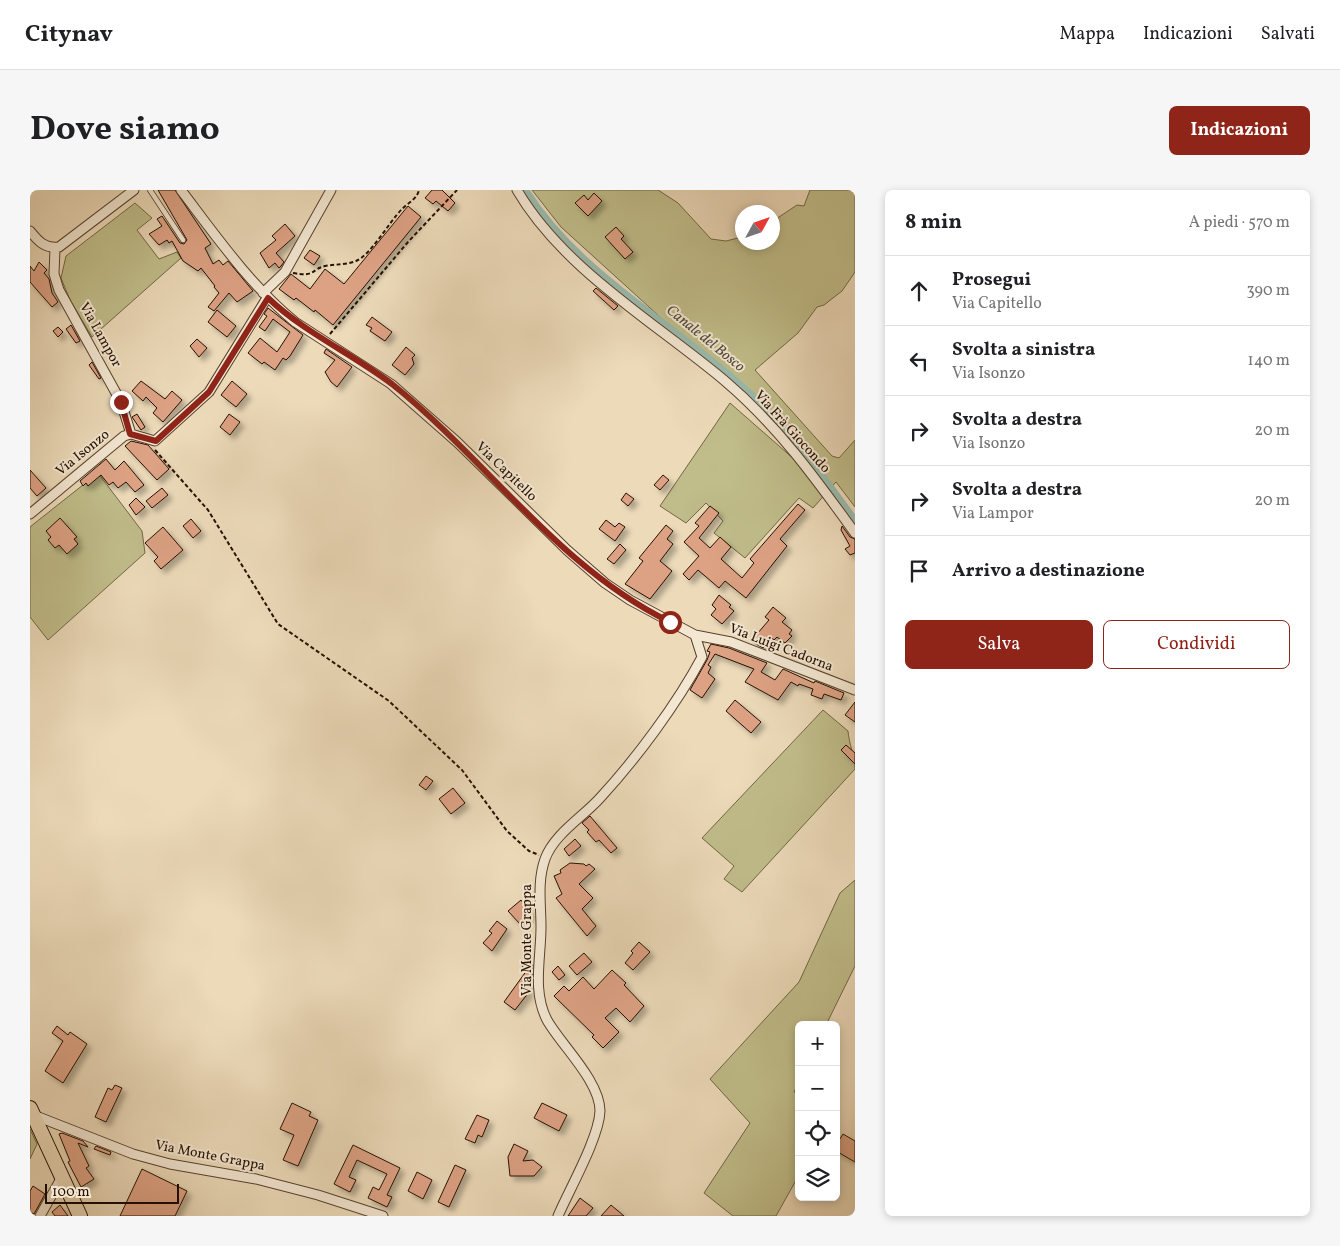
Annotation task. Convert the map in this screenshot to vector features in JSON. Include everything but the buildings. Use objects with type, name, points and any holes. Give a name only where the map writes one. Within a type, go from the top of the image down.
[{"type":"main road","points":[[31,1112],[79,1216]]},
{"type":"street","points":[[30,231],[39,242],[55,248],[63,245],[134,190]]},
{"type":"street","name":"Via Capitello","points":[[181,190],[265,295],[295,322],[391,384],[457,442],[566,550],[605,582],[649,611],[695,635]]},
{"type":"street","points":[[147,440],[156,441],[209,392],[265,295],[285,272],[331,190]]},
{"type":"street","name":"Via Frà Giocondo","points":[[517,190],[540,224],[566,253],[726,382],[754,408],[801,458],[855,533]]},
{"type":"street","name":"Via Lampor","points":[[55,248],[54,274],[59,290],[121,402],[130,434]]},
{"type":"street","name":"Via Isonzo","points":[[30,514],[124,436],[130,434],[147,440]]},
{"type":"street","name":"Via Luigi Cadorna","points":[[695,635],[731,642],[855,690]]},
{"type":"street","name":"Via Monte Grappa","points":[[558,1216],[593,1138],[600,1110],[594,1090],[547,1020],[540,1003],[538,977],[541,927],[539,884],[545,858],[556,841],[600,798],[672,705],[702,657],[695,635]]},
{"type":"street","name":"Via Monte Grappa","points":[[31,1112],[133,1154],[170,1164],[256,1179],[318,1195],[383,1216]]},
{"type":"street","points":[[40,1216],[61,1176]]},
{"type":"lane","points":[[150,190],[183,240]]},
{"type":"path","points":[[285,272],[305,275],[314,274],[324,266],[344,265],[361,258],[402,209],[418,195],[419,190]]},
{"type":"path","points":[[321,339],[334,332],[408,242],[458,190]]},
{"type":"path","points":[[147,440],[208,510],[278,624],[389,701],[462,770],[508,831],[529,851],[545,858]]},
{"type":"shaded area","points":[[532,190],[658,190],[678,203],[711,239],[726,241],[735,239],[735,250],[780,250],[780,216],[797,205],[804,206],[810,190],[855,190],[855,272],[842,291],[824,305],[817,307],[798,333],[755,370],[832,456],[839,458],[855,440],[855,507],[836,482],[813,508],[799,498],[745,558],[714,533],[723,521],[706,503],[686,523],[660,506],[730,403],[795,460],[806,447],[771,416],[718,363],[671,327],[561,227]]},
{"type":"shaded area","points":[[135,203],[152,218],[137,230],[159,259],[177,252],[181,258],[92,337],[70,300],[61,278],[66,256]]},
{"type":"shaded area","points":[[98,473],[142,531],[145,553],[48,640],[30,617],[30,527]]},
{"type":"shaded area","points":[[823,710],[848,731],[855,769],[742,892],[724,879],[734,866],[702,838]]},
{"type":"shaded area","points":[[855,880],[855,966],[828,1021],[795,1021],[795,1182],[776,1216],[733,1216],[704,1193],[750,1123],[710,1079],[799,982],[840,893]]},
{"type":"shaded area","points":[[30,1129],[37,1144],[30,1159]]},
{"type":"waterway","name":"Canale del Bosco","points":[[524,190],[544,219],[568,246],[595,271],[710,361],[770,416],[800,450],[855,523]]},
{"type":"route","points":[[121,402],[130,434],[156,441],[209,392],[243,340],[259,309],[268,298],[295,322],[391,384],[457,442],[566,550],[605,582],[640,606],[670,622]]}]
